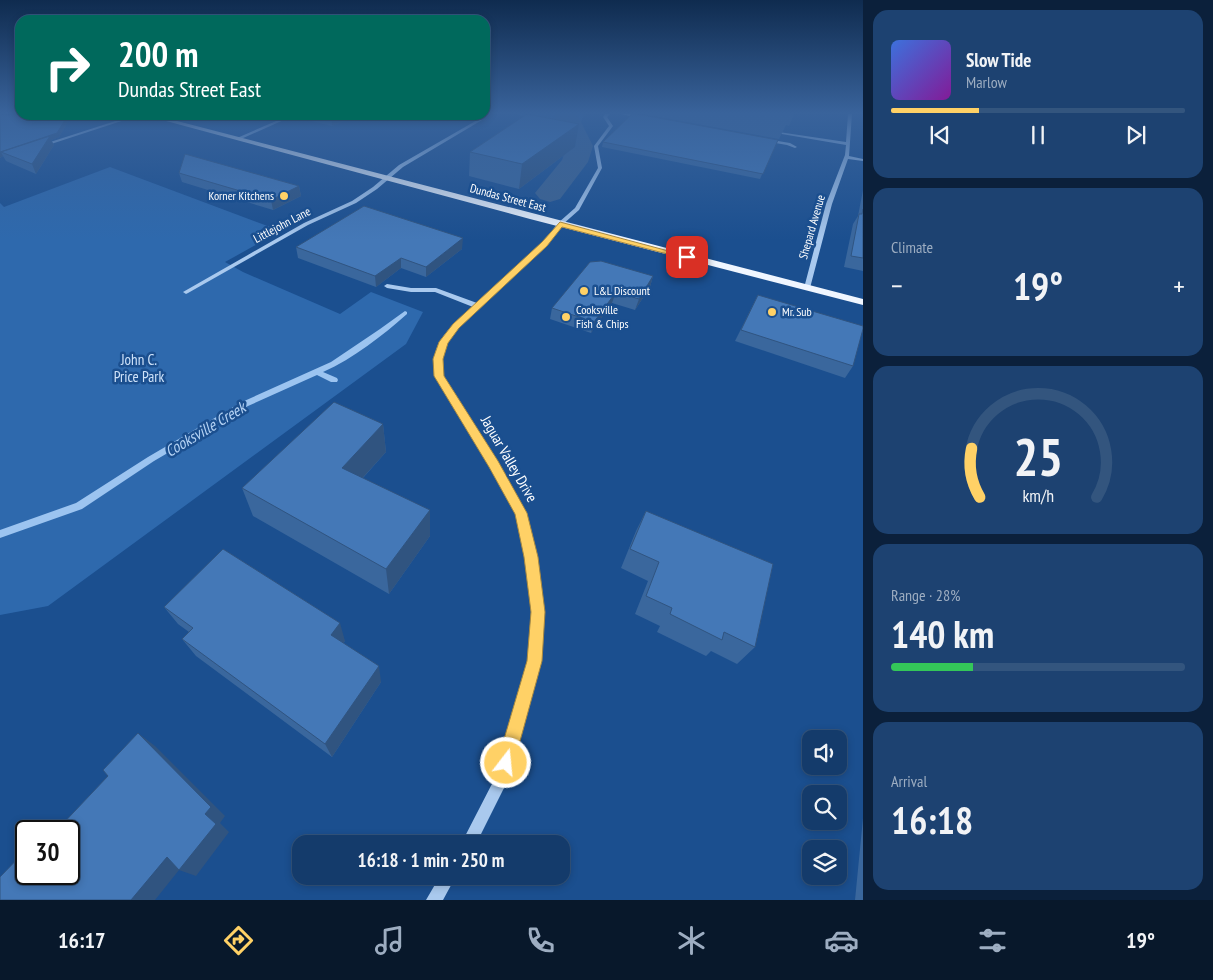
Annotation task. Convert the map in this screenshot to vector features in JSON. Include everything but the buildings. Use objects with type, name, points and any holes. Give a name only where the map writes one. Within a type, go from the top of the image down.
[{"type":"main road","name":"Dundas Street East","points":[[307,156],[560,224],[863,302]]},
{"type":"street","name":"Littlejohn Lane","points":[[186,292],[306,224],[354,202],[375,188],[401,166],[418,156]]},
{"type":"street","points":[[560,224],[577,209],[600,168],[598,156]]},
{"type":"street","points":[[846,157],[863,160]]},
{"type":"street","name":"Shepard Avenue","points":[[806,288],[829,204],[846,157]]},
{"type":"street","name":"Jaguar Valley Drive","points":[[473,835],[501,780],[535,661],[538,612],[531,557],[521,513],[494,464],[439,376],[438,359],[443,342],[456,326],[545,244],[560,224]]},
{"type":"street","points":[[387,286],[411,290],[436,290],[477,306]]},
{"type":"street","points":[[434,900],[443,885]]},
{"type":"green space","name":"John C. Price Park","points":[[110,167],[281,231],[225,262],[243,272],[340,314],[371,292],[423,312],[406,344],[48,606],[0,615],[0,203],[4,207]]},
{"type":"waterway","name":"Cooksville Creek","points":[[550,193],[575,162],[577,156]]},
{"type":"waterway","name":"Cooksville Creek","points":[[0,534],[79,506],[151,459],[245,404],[334,364],[383,331],[405,313]]},
{"type":"waterway","points":[[317,372],[334,380]]},
{"type":"place","name":"Korner Kitchens","points":[[284,196]]},
{"type":"place","name":"L&L Discount","points":[[584,291]]},
{"type":"place","name":"Mr. Sub","points":[[772,312]]},
{"type":"place","name":"Cooksville Fish & Chips","points":[[566,317]]},
{"type":"route","points":[[506,763],[535,661],[538,612],[531,557],[521,513],[494,464],[439,376],[438,359],[443,342],[456,326],[545,244],[560,224],[687,257]]}]
